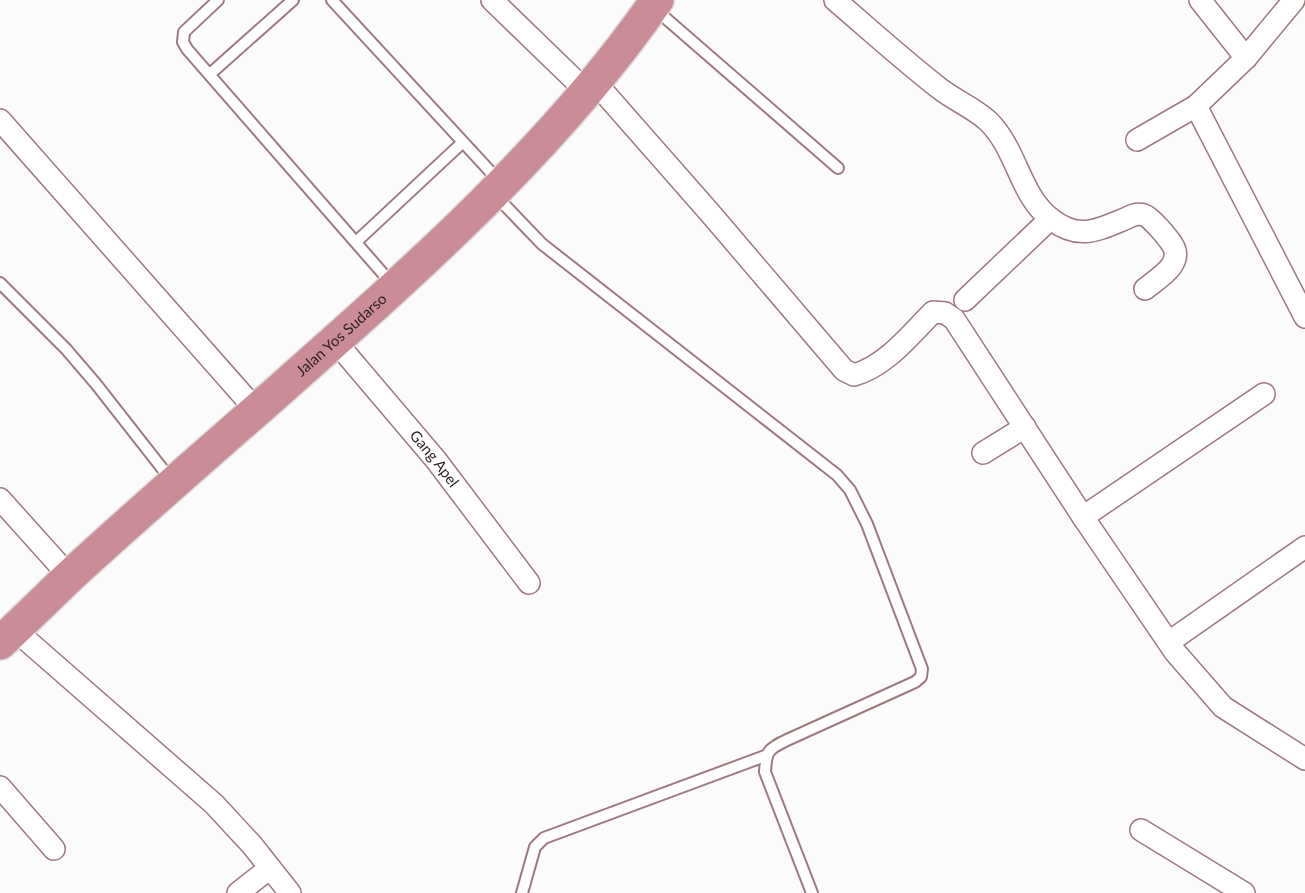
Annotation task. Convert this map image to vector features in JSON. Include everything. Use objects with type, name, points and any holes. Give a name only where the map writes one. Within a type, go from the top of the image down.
[{"type":"highway","name":"Jalan Yos Sudarso","points":[[7,637],[70,577],[394,287],[497,188],[590,86],[655,3]]},
{"type":"street","points":[[492,0],[590,86],[710,213],[844,370],[854,375],[868,371],[933,312],[945,313],[954,319],[1083,517],[1175,652],[1223,707],[1305,759]]},
{"type":"street","points":[[835,0],[940,89],[986,120],[1005,140],[1036,204],[1050,219],[1070,231],[1088,233],[1134,214],[1144,214],[1150,218],[1173,245],[1176,255],[1173,265],[1145,289]]},
{"type":"street","points":[[1200,0],[1246,58]]},
{"type":"street","points":[[1137,140],[1196,106],[1246,58],[1294,0]]},
{"type":"street","points":[[1196,106],[1305,317]]},
{"type":"street","points":[[0,120],[256,410]]},
{"type":"street","points":[[965,300],[1050,219]]},
{"type":"street","name":"Gang Apel","points":[[335,341],[436,460],[529,583]]},
{"type":"street","points":[[1083,517],[1264,394]]},
{"type":"street","points":[[983,453],[1025,427]]},
{"type":"street","points":[[0,499],[70,577]]},
{"type":"street","points":[[1169,642],[1305,547]]},
{"type":"street","points":[[7,637],[214,804],[252,845],[290,893]]},
{"type":"street","points":[[0,787],[54,849]]},
{"type":"street","points":[[1141,830],[1244,893]]},
{"type":"street","points":[[238,893],[270,868]]},
{"type":"lane","points":[[218,0],[184,32],[183,42],[394,287]]},
{"type":"lane","points":[[210,74],[293,0]]},
{"type":"lane","points":[[332,0],[463,142],[542,244],[837,475],[850,490],[867,524],[922,669],[921,677],[915,682],[771,748],[765,756],[544,838],[535,847],[522,893]]},
{"type":"lane","points":[[655,3],[838,168]]},
{"type":"lane","points":[[356,242],[463,142]]},
{"type":"lane","points":[[0,283],[46,328],[96,384],[174,483]]},
{"type":"lane","points":[[765,756],[765,771],[812,893]]}]
